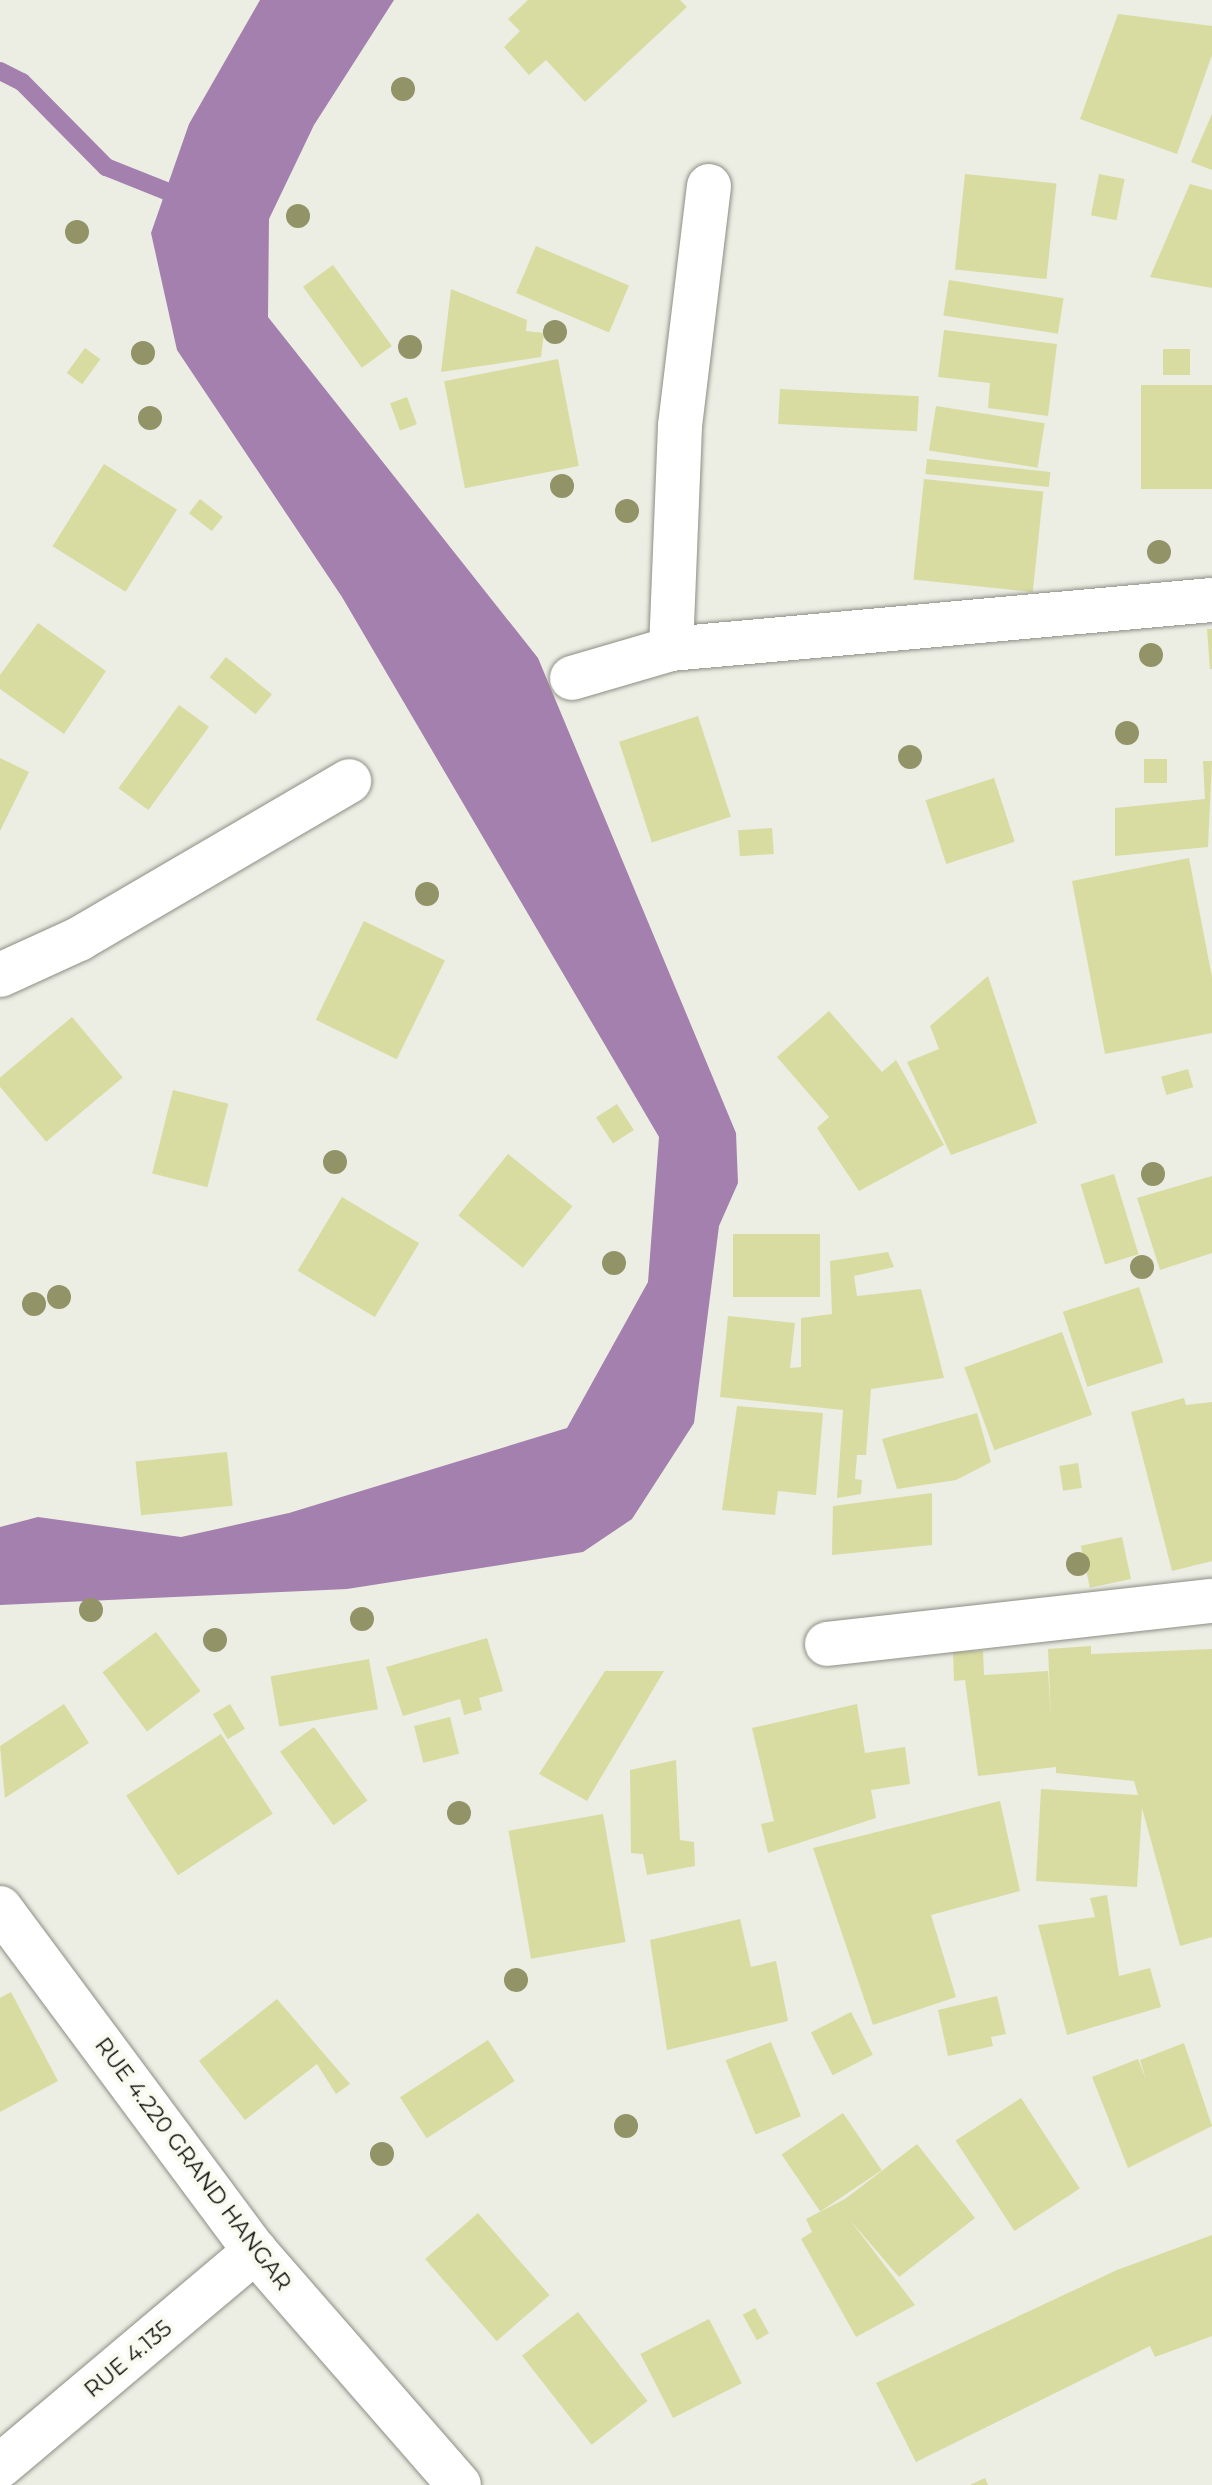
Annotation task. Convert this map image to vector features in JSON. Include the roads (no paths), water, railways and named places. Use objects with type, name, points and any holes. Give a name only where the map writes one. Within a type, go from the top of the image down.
[{"type":"street","points":[[671,649],[680,426],[709,186]]},
{"type":"street","points":[[572,678],[671,649],[1212,600]]},
{"type":"street","points":[[0,975],[79,939],[349,781]]},
{"type":"street","points":[[827,1644],[1212,1601]]},
{"type":"street","name":"RUE 4.220 GRAND HANGAR","points":[[0,1908],[255,2251],[459,2485]]},
{"type":"street","name":"RUE 4.135","points":[[0,2466],[255,2251]]},
{"type":"waterway","points":[[0,71],[22,82],[106,167],[186,199]]}]
